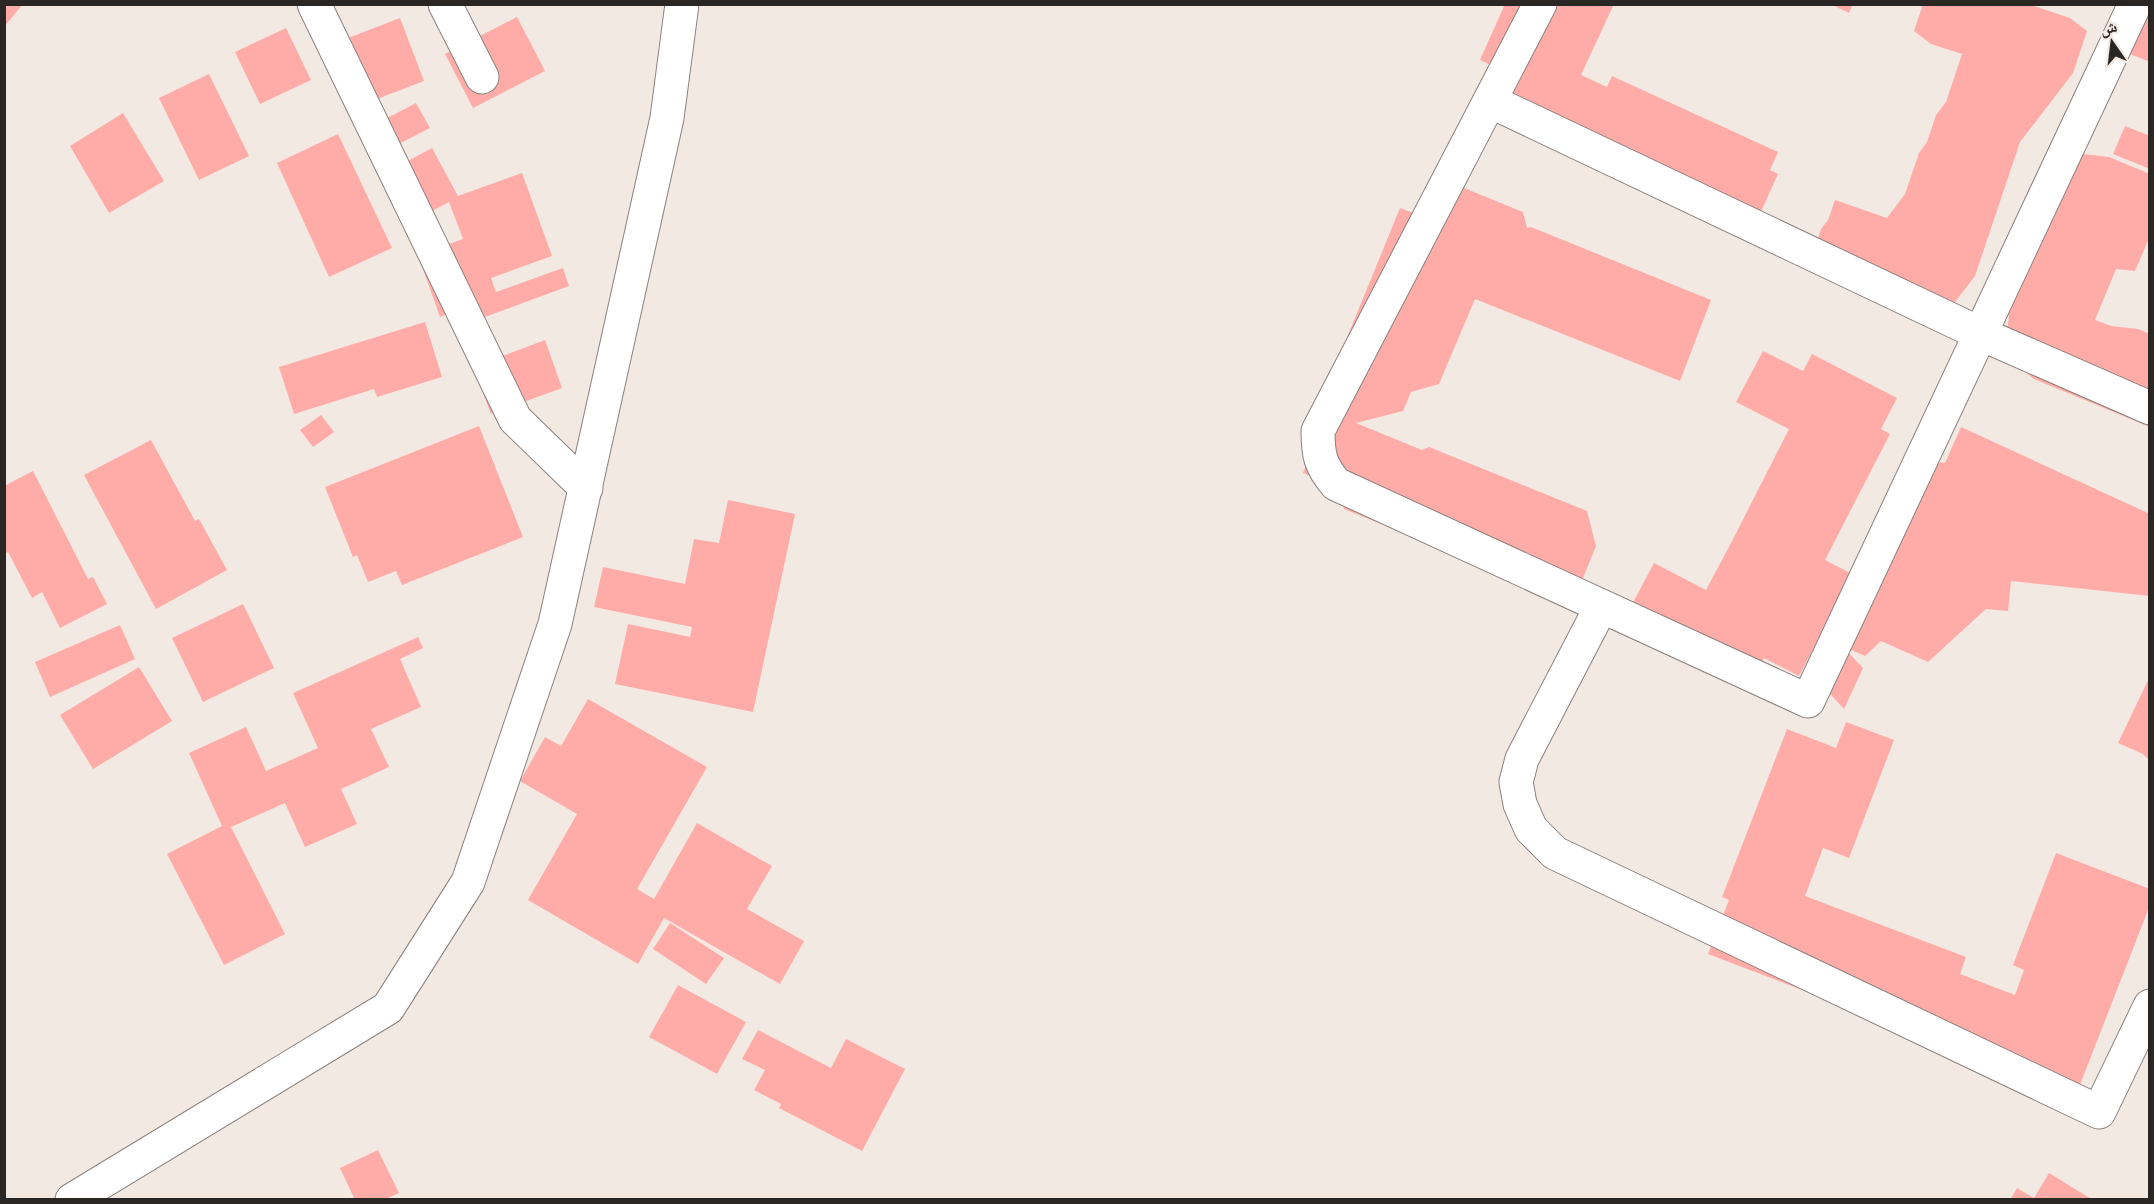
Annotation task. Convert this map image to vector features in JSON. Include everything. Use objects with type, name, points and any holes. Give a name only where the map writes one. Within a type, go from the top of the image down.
[{"type":"street","points":[[314,4],[515,419],[585,488]]},
{"type":"street","points":[[445,4],[482,77]]},
{"type":"street","points":[[72,1200],[388,1008],[468,882],[555,624],[667,118],[682,4]]},
{"type":"street","points":[[1540,4],[1318,431],[1318,452],[1324,469],[1336,483],[1808,701],[2135,4]]},
{"type":"street","points":[[1490,101],[1981,334],[2150,408]]},
{"type":"street","points":[[1601,607],[1522,759],[1516,782],[1520,804],[1531,829],[1555,853],[2099,1112],[2150,1006]]},
{"type":"building","points":[[4,4],[23,4],[4,27]]},
{"type":"building","points":[[1505,4],[1614,4],[1581,75],[1607,87],[1612,76],[1778,152],[1770,170],[1778,174],[1750,236],[1477,112],[1497,68],[1480,60]]},
{"type":"building","points":[[1830,4],[1853,4],[1849,13]]},
{"type":"building","points":[[1923,4],[2028,4],[2070,18],[2087,31],[2073,73],[2020,142],[1975,276],[1938,324],[1814,251],[1821,229],[1828,220],[1835,200],[1887,218],[1905,194],[1919,153],[1927,142],[1936,115],[1946,102],[1962,54],[1931,44],[1914,31]]},
{"type":"building","points":[[2150,4],[2150,62],[2118,49]]},
{"type":"building","points":[[517,17],[545,71],[473,108],[445,54]]},
{"type":"building","points":[[400,18],[424,81],[354,108],[330,45]]},
{"type":"building","points":[[286,28],[311,80],[260,104],[235,52]]},
{"type":"building","points":[[209,74],[249,156],[199,180],[159,98]]},
{"type":"building","points":[[416,103],[430,128],[381,153],[368,128]]},
{"type":"building","points":[[123,113],[164,181],[109,213],[70,146]]},
{"type":"building","points":[[2125,126],[2150,136],[2150,169],[2113,154]]},
{"type":"building","points":[[338,134],[392,248],[329,277],[277,163]]},
{"type":"building","points":[[432,148],[458,196],[522,173],[552,256],[491,278],[496,292],[563,268],[569,286],[460,326],[455,311],[440,317],[418,255],[463,239],[449,202],[413,221],[387,172]]},
{"type":"building","points":[[2075,153],[2109,157],[2150,174],[2150,236],[2135,271],[2116,269],[2095,320],[2111,326],[2138,329],[2150,334],[2150,427],[2034,379],[2004,355],[2009,316],[2000,310]]},
{"type":"building","points":[[1437,177],[1523,212],[1527,228],[1531,227],[1711,300],[1680,381],[1475,299],[1439,384],[1411,392],[1403,411],[1356,423],[1422,450],[1429,447],[1587,511],[1596,546],[1579,588],[1555,594],[1344,509],[1338,486],[1303,473],[1314,445],[1310,428],[1400,208],[1422,216]]},
{"type":"building","points":[[425,322],[442,377],[377,397],[374,389],[294,414],[279,367]]},
{"type":"building","points":[[545,340],[562,388],[491,414],[473,367]]},
{"type":"building","points":[[1763,351],[1803,371],[1812,354],[1897,398],[1881,429],[1890,434],[1825,560],[1852,574],[1799,676],[1764,658],[1746,691],[1620,627],[1654,563],[1706,590],[1730,545],[1789,429],[1736,402]]},
{"type":"building","points":[[321,415],[334,432],[313,447],[300,430]]},
{"type":"building","points":[[479,426],[523,537],[402,585],[396,571],[368,582],[357,555],[353,557],[325,487]]},
{"type":"building","points":[[1961,427],[2150,514],[2150,596],[2011,581],[2008,611],[1986,609],[1928,662],[1881,641],[1865,656],[1842,646],[1863,668],[1844,709],[1822,685],[1926,461],[1945,463]]},
{"type":"building","points":[[151,440],[195,521],[199,519],[227,570],[156,609],[84,475]]},
{"type":"building","points":[[33,471],[88,579],[93,577],[107,604],[60,628],[42,592],[32,598],[8,552],[4,554],[4,486]]},
{"type":"building","points":[[728,500],[795,514],[753,712],[615,684],[628,624],[690,637],[692,627],[594,607],[603,567],[685,584],[694,539],[719,543]]},
{"type":"building","points":[[243,604],[274,668],[203,702],[172,638]]},
{"type":"building","points":[[120,625],[135,659],[50,697],[35,662]]},
{"type":"building","points":[[418,637],[423,648],[400,659],[421,707],[371,729],[389,767],[341,789],[357,824],[305,847],[285,803],[231,827],[285,934],[224,965],[167,854],[222,826],[189,753],[246,727],[266,771],[318,748],[293,693]]},
{"type":"building","points":[[139,667],[172,721],[93,769],[60,715]]},
{"type":"building","points":[[2150,676],[2150,761],[2143,754],[2118,743]]},
{"type":"building","points":[[588,699],[707,767],[637,889],[654,899],[697,823],[772,866],[747,909],[804,941],[780,984],[664,918],[638,964],[528,900],[577,814],[520,781],[545,737],[561,746]]},
{"type":"building","points":[[1846,722],[1894,740],[1849,858],[1823,848],[1805,896],[1966,957],[1960,974],[2015,995],[2024,970],[2013,965],[2056,853],[2150,889],[2150,905],[2076,1095],[1708,954],[1729,900],[1722,897],[1787,729],[1836,748]]},
{"type":"building","points":[[670,923],[724,958],[706,984],[653,949]]},
{"type":"building","points":[[678,985],[746,1022],[717,1074],[649,1037]]},
{"type":"building","points":[[758,1030],[831,1068],[846,1039],[905,1069],[862,1151],[779,1108],[781,1104],[754,1090],[765,1070],[742,1059]]},
{"type":"building","points":[[378,1150],[399,1193],[384,1200],[355,1200],[340,1168]]},
{"type":"building","points":[[2049,1173],[2093,1200],[2010,1200],[2017,1188],[2034,1198]]}]
